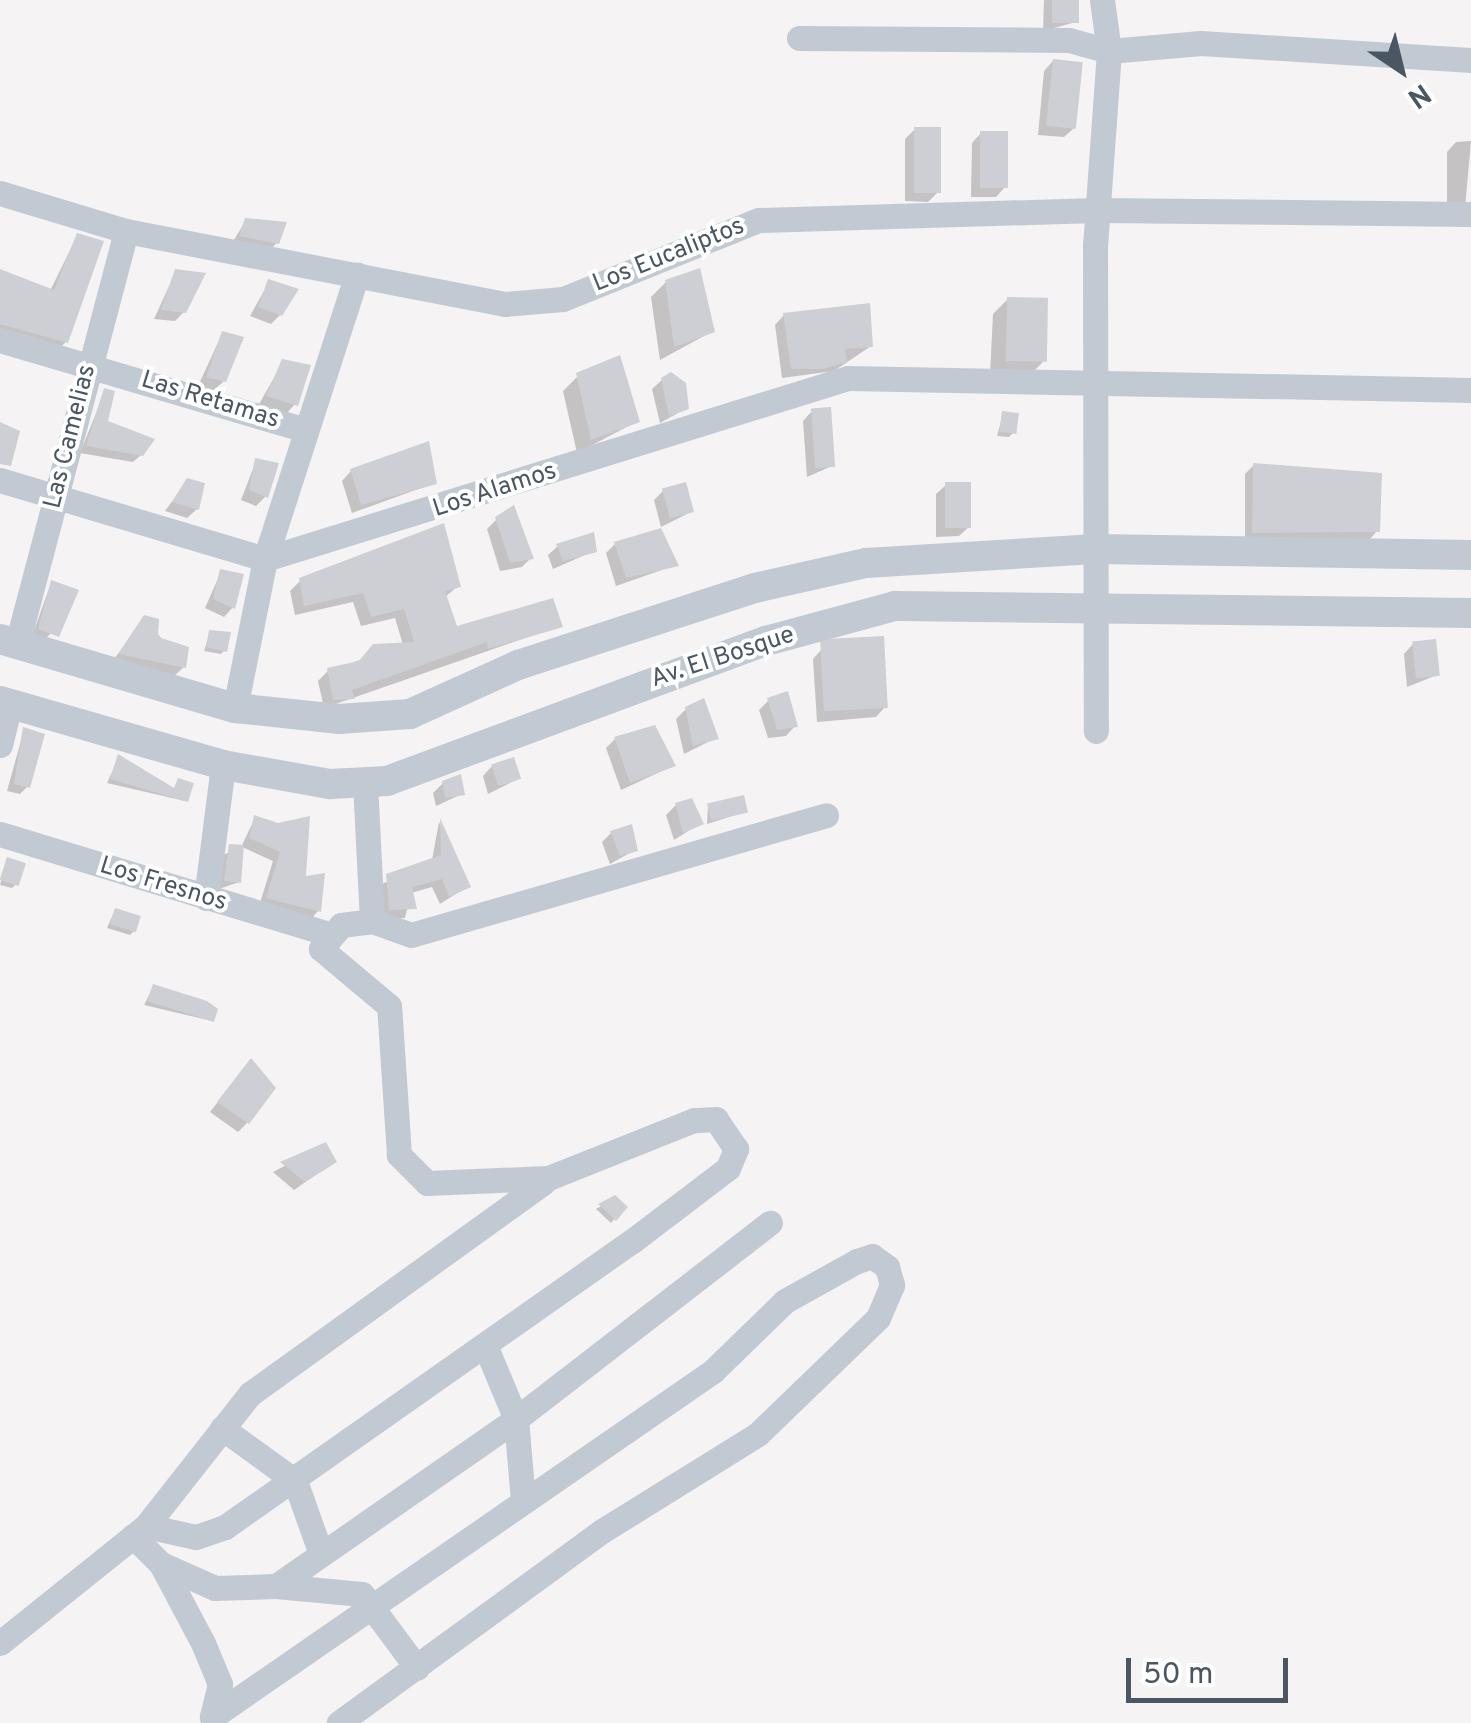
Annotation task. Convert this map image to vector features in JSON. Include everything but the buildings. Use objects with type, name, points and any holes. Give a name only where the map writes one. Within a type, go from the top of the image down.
[{"type":"street","points":[[1096,731],[1097,210],[1109,51],[1102,0]]},
{"type":"street","points":[[799,38],[1052,40],[1109,51],[1201,43],[1471,60]]},
{"type":"street","name":"Los Eucaliptos","points":[[0,194],[126,232],[505,304],[563,299],[759,220],[1097,210],[1471,214]]},
{"type":"street","name":"Las Camelias","points":[[9,641],[58,495],[126,232]]},
{"type":"street","points":[[235,708],[265,559],[357,275]]},
{"type":"street","name":"Las Retamas","points":[[0,340],[305,430]]},
{"type":"street","name":"Los Alamos","points":[[265,559],[848,378],[994,375],[1471,390]]},
{"type":"street","points":[[0,480],[265,559]]},
{"type":"street","points":[[9,641],[235,708],[340,719],[410,714],[500,671],[755,588],[884,560],[1096,549],[1471,554]]},
{"type":"street","name":"Av. El Bosque","points":[[5,703],[223,766],[365,782],[895,606],[1471,613]]},
{"type":"street","points":[[0,745],[5,703]]},
{"type":"street","points":[[206,898],[223,766]]},
{"type":"street","points":[[365,782],[372,921]]},
{"type":"street","points":[[548,1178],[427,1184],[400,1155],[388,1006],[360,975],[332,963],[321,949],[326,933],[372,921],[410,934],[826,815]]},
{"type":"street","name":"Los Fresnos","points":[[0,834],[326,933]]},
{"type":"street","points":[[0,1643],[140,1531],[250,1394],[548,1178],[694,1120],[716,1119],[736,1149],[728,1168],[485,1345],[295,1480],[196,1538],[140,1531]]},
{"type":"street","points":[[276,1586],[516,1419],[770,1224]]},
{"type":"street","points":[[212,1720],[371,1604],[713,1371],[785,1301],[856,1261],[872,1256],[887,1267],[892,1285],[878,1318],[808,1392],[339,1723]]},
{"type":"street","points":[[485,1345],[516,1419],[523,1501]]},
{"type":"street","points":[[222,1428],[295,1480],[321,1554]]},
{"type":"street","points":[[140,1531],[162,1564],[220,1684],[212,1720]]},
{"type":"street","points":[[162,1564],[215,1588],[340,1589],[371,1604],[418,1668]]},
{"type":"street","points":[[370,1723],[378,1696]]}]
